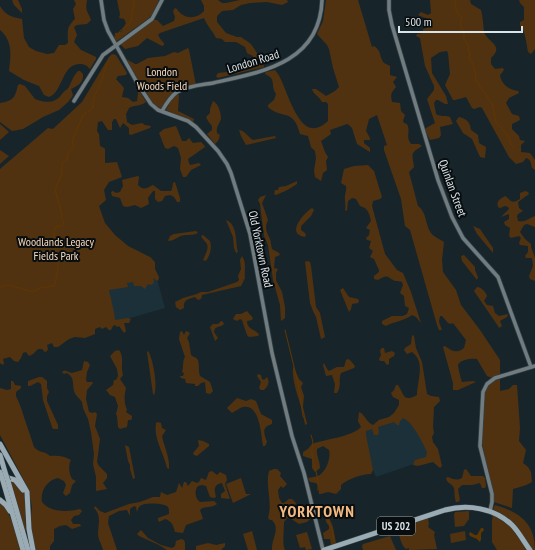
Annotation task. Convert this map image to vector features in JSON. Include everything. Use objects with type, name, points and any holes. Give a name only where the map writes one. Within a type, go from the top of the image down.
[{"type":"highway","points":[[0,444],[26,490],[28,499],[29,529],[33,550]]},
{"type":"highway","points":[[0,455],[4,480],[23,550]]},
{"type":"highway","points":[[4,480],[9,477],[15,480],[24,491],[26,498],[29,550]]},
{"type":"highway","points":[[4,480],[29,550]]},
{"type":"highway","points":[[0,500],[6,505],[13,515]]},
{"type":"highway","name":"US 202","points":[[324,550],[449,509],[469,507],[490,511],[503,518],[511,525],[530,550]]},
{"type":"street","name":"Old Yorktown Road","points":[[102,0],[105,24],[115,45],[147,99],[155,107],[162,111],[196,126],[225,160],[233,177],[250,234],[272,353],[292,436],[304,473],[324,550]]},
{"type":"street","points":[[74,101],[103,55],[152,19],[162,0]]},
{"type":"street","name":"London Road","points":[[162,111],[170,99],[181,90],[255,73],[288,60],[296,54],[312,36],[320,19],[322,0]]},
{"type":"street","name":"Quinlan Street","points":[[389,0],[392,25],[442,193],[460,233],[472,249],[498,277],[533,366]]},
{"type":"street","points":[[490,511],[492,494],[480,442],[483,392],[486,384],[495,378],[533,366]]},
{"type":"shaded area","points":[[151,257],[165,308],[113,323],[107,291],[107,272]]},
{"type":"shaded area","points":[[408,415],[434,457],[376,477],[370,463],[364,429]]},
{"type":"shaded area","points":[[481,528],[484,530],[481,533],[480,542],[469,534],[470,532],[477,535]]},
{"type":"green space","points":[[12,0],[18,0],[22,13],[14,5]]},
{"type":"green space","points":[[74,0],[87,0],[87,9],[91,20],[87,24],[77,25],[74,27],[77,35],[74,42],[81,50],[96,57],[96,59],[90,69],[82,64],[70,67],[58,89],[49,97],[44,95],[39,86],[24,80],[9,71],[10,49],[7,39],[0,30],[0,6],[4,12],[9,15],[22,19],[24,38],[29,47],[47,54],[54,53],[59,45],[65,45],[68,43],[68,30],[75,19],[73,9],[76,4]]},
{"type":"green space","points":[[117,0],[159,0],[149,18],[117,41],[114,39],[115,33],[121,32],[126,23],[124,19],[119,18],[120,14]]},
{"type":"green space","points":[[201,0],[218,0],[222,3],[226,3],[240,0],[287,0],[288,2],[282,5],[267,2],[241,5],[233,10],[222,11],[217,16],[217,22],[226,33],[241,37],[251,44],[263,62],[264,67],[218,78],[216,76],[218,73],[252,68],[254,66],[253,56],[247,53],[245,47],[236,42],[225,42],[222,39],[216,38],[204,18],[160,33],[158,35],[164,43],[162,46],[147,38],[138,46],[125,49],[121,45],[121,43],[152,20],[157,20],[163,26],[174,21],[175,17],[173,11],[175,8],[183,15],[190,17],[201,14],[204,11],[204,6]]},
{"type":"green space","points":[[326,0],[358,0],[372,47],[374,46],[377,48],[381,59],[384,63],[390,66],[390,75],[397,77],[393,82],[396,87],[392,92],[392,102],[400,103],[401,111],[405,115],[403,121],[407,124],[408,139],[411,144],[419,144],[422,146],[413,154],[414,167],[409,172],[418,206],[423,212],[431,233],[444,242],[442,260],[443,272],[456,290],[461,305],[500,360],[500,374],[492,378],[487,376],[477,359],[464,360],[458,365],[462,382],[476,382],[458,390],[453,390],[453,383],[443,347],[445,346],[452,350],[459,351],[464,348],[466,340],[453,323],[448,323],[442,316],[440,316],[439,322],[442,330],[439,330],[437,325],[410,230],[405,226],[401,199],[384,150],[384,146],[387,145],[377,115],[369,119],[366,131],[370,140],[364,140],[364,143],[370,148],[370,152],[357,144],[352,128],[349,125],[347,124],[330,130],[331,134],[321,141],[328,157],[326,161],[327,170],[323,173],[321,181],[315,177],[315,151],[311,147],[308,136],[300,134],[294,120],[290,117],[273,111],[268,107],[268,105],[274,100],[276,94],[271,78],[265,74],[266,72],[275,70],[280,77],[301,121],[308,127],[317,128],[328,121],[328,104],[326,102],[322,102],[312,89],[316,89],[326,96],[339,87],[329,49],[317,34],[323,21]]},
{"type":"green space","points":[[430,0],[470,0],[471,4],[481,10],[484,32],[496,47],[495,54],[491,58],[491,64],[495,69],[503,68],[504,70],[500,75],[502,81],[509,88],[518,91],[519,93],[509,98],[506,103],[512,114],[519,116],[520,120],[512,124],[512,129],[519,136],[520,140],[525,141],[521,145],[521,152],[530,153],[535,160],[535,170],[532,168],[529,159],[526,158],[523,162],[516,164],[509,157],[482,108],[472,108],[466,97],[453,100],[445,85],[450,74],[447,51],[440,52],[431,58],[432,73],[446,96],[448,104],[438,100],[434,103],[436,114],[450,117],[453,124],[440,127],[441,135],[439,138],[430,140],[425,130],[435,123],[427,99],[434,90],[434,86],[425,66],[420,38],[416,36],[417,34],[423,33],[423,29],[427,28],[431,23],[430,20],[418,15],[421,12],[428,15],[431,13]]},
{"type":"green space","points":[[519,0],[535,0],[535,49],[531,54],[528,52],[525,35],[520,25],[520,22],[524,20],[524,7]]},
{"type":"green space","name":"London Woods Field","points":[[188,48],[196,85],[172,94],[161,109],[145,94],[126,61],[128,60],[137,64],[148,58],[165,56],[174,52],[178,53]]},
{"type":"green space","name":"Woodlands Legacy Fields Park","points":[[112,54],[116,55],[127,73],[126,75],[118,76],[116,79],[124,88],[122,97],[128,98],[133,102],[137,101],[138,93],[136,89],[138,89],[146,102],[129,108],[126,114],[127,122],[132,125],[142,123],[151,126],[150,128],[131,135],[129,134],[129,128],[123,123],[120,128],[116,119],[112,122],[112,130],[108,130],[102,121],[98,122],[97,131],[99,134],[100,146],[105,149],[105,163],[117,162],[122,177],[109,182],[104,190],[106,200],[99,206],[105,223],[115,235],[128,246],[150,257],[155,262],[155,269],[159,277],[158,281],[153,278],[153,284],[148,284],[145,289],[141,286],[134,286],[133,282],[127,283],[128,287],[109,290],[115,320],[131,319],[129,323],[124,323],[126,331],[124,333],[119,326],[117,327],[115,325],[111,330],[106,327],[102,329],[100,327],[95,329],[95,334],[85,338],[75,337],[69,339],[58,347],[54,347],[52,343],[47,345],[48,349],[45,352],[42,349],[38,349],[29,356],[26,352],[23,353],[18,362],[14,361],[10,357],[3,359],[3,365],[0,363],[0,169],[48,128],[54,128],[82,102]]},
{"type":"green space","points":[[78,71],[83,74],[83,77],[78,85],[71,89],[73,95],[72,97],[59,110],[43,117],[23,129],[12,131],[0,122],[0,103],[13,98],[18,85],[20,84],[25,86],[35,99],[50,102],[56,100],[68,88]]},
{"type":"green space","points":[[177,94],[179,95],[178,111],[194,119],[193,123],[166,110],[172,99]]},
{"type":"green space","points":[[213,101],[218,106],[221,117],[217,127],[217,133],[220,135],[215,144],[207,134],[212,130],[212,126],[206,117],[210,113]]},
{"type":"green space","points":[[459,117],[468,121],[471,130],[478,135],[479,143],[486,147],[485,158],[480,157],[472,139],[463,133],[456,121]]},
{"type":"green space","points":[[0,124],[9,132],[0,140]]},
{"type":"green space","points":[[176,126],[182,141],[186,141],[189,138],[193,143],[201,142],[205,147],[188,159],[190,165],[199,163],[201,165],[191,170],[186,177],[183,177],[180,169],[181,158],[178,148],[174,146],[168,149],[165,148],[159,133],[164,129]]},
{"type":"green space","points":[[239,130],[253,140],[275,136],[276,138],[246,145]]},
{"type":"green space","points":[[0,150],[9,156],[0,164]]},
{"type":"green space","points":[[368,165],[374,171],[382,197],[373,201],[372,206],[385,254],[397,270],[403,273],[421,323],[412,315],[406,319],[386,326],[382,324],[382,321],[392,316],[403,316],[407,314],[409,308],[405,306],[404,296],[400,293],[403,285],[402,282],[395,281],[387,277],[378,280],[374,279],[374,276],[379,272],[379,270],[374,259],[370,257],[373,251],[369,248],[371,241],[367,240],[366,238],[369,235],[370,230],[366,228],[371,221],[370,216],[368,211],[360,206],[356,199],[352,198],[348,201],[347,211],[345,210],[346,186],[341,183],[344,169],[354,166]]},
{"type":"green space","points":[[138,176],[138,185],[140,187],[147,188],[153,185],[161,191],[171,191],[173,183],[175,182],[180,202],[177,202],[174,197],[169,195],[165,196],[162,201],[158,202],[155,199],[155,191],[153,191],[148,198],[149,204],[141,208],[135,205],[127,207],[123,206],[120,198],[112,196],[111,192],[120,192],[123,186],[122,180]]},
{"type":"green space","points":[[297,181],[297,184],[282,193],[276,195],[274,194],[275,190],[278,190],[279,187],[286,186]]},
{"type":"green space","points":[[525,191],[529,194],[518,202],[519,208],[523,211],[517,216],[518,221],[525,221],[535,216],[535,227],[527,224],[524,225],[520,232],[531,244],[535,258],[535,281],[530,279],[529,276],[533,266],[532,258],[526,258],[525,256],[528,252],[528,246],[520,245],[519,243],[521,238],[519,236],[511,238],[509,236],[510,228],[505,225],[504,222],[509,219],[509,214],[501,217],[509,209],[505,206],[500,208],[498,207],[499,200],[505,196],[514,202],[520,199],[520,193]]},
{"type":"green space","points":[[266,195],[262,203],[268,220],[266,230],[272,249],[280,255],[275,257],[274,268],[278,269],[276,273],[276,280],[282,292],[285,307],[285,318],[281,321],[280,305],[273,280],[268,245],[264,236],[260,204],[258,200],[260,197]]},
{"type":"green space","points":[[312,208],[314,210],[311,216],[301,226],[301,230],[306,235],[305,237],[299,235],[296,228],[298,223]]},
{"type":"green space","points":[[226,220],[230,222],[234,229],[238,252],[236,253],[233,237]]},
{"type":"green space","points":[[473,226],[480,229],[493,248],[493,253],[477,234]]},
{"type":"green space","points":[[196,231],[198,233],[183,235],[168,241],[170,236],[174,234]]},
{"type":"green space","points":[[203,235],[210,241],[211,244],[209,256],[206,261],[203,260],[208,248],[201,236]]},
{"type":"green space","points":[[464,255],[475,267],[478,277],[477,280],[462,261],[461,256]]},
{"type":"green space","points":[[242,256],[245,264],[245,278],[241,286],[202,295],[201,299],[198,300],[195,297],[190,298],[186,300],[184,308],[180,310],[176,307],[175,302],[183,298],[201,292],[208,292],[237,282],[239,280],[238,276],[241,269],[240,260]]},
{"type":"green space","points":[[305,262],[310,262],[311,266],[316,307],[320,313],[325,337],[321,339],[316,317],[310,303]]},
{"type":"green space","points":[[477,287],[486,293],[487,296],[484,301],[487,305],[493,306],[495,313],[499,316],[508,314],[507,317],[500,321],[502,326],[499,328],[474,291]]},
{"type":"green space","points":[[343,288],[349,297],[358,299],[359,301],[358,303],[352,304],[349,312],[340,290]]},
{"type":"green space","points":[[247,311],[253,318],[252,320],[247,321],[247,324],[251,329],[259,334],[258,336],[249,337],[242,320],[240,319],[237,321],[233,319],[236,314],[241,314]]},
{"type":"green space","points":[[221,321],[224,324],[217,327],[215,330],[214,332],[218,338],[215,341],[210,327]]},
{"type":"green space","points":[[182,331],[184,335],[186,331],[190,333],[187,338],[191,355],[198,360],[200,376],[210,382],[213,391],[210,394],[206,393],[205,382],[195,386],[195,384],[186,383],[185,379],[181,378],[180,376],[183,376],[184,373],[182,372],[185,357],[179,339],[180,332]]},
{"type":"green space","points":[[412,335],[414,336],[416,348],[422,362],[427,394],[439,397],[440,401],[434,407],[434,433],[432,437],[433,442],[438,449],[442,466],[440,468],[433,462],[418,466],[413,465],[415,460],[426,457],[427,452],[410,423],[403,418],[399,425],[394,422],[378,427],[378,435],[374,435],[372,429],[366,431],[373,470],[371,474],[355,477],[347,481],[341,485],[341,489],[336,494],[328,492],[319,494],[318,485],[310,482],[308,478],[318,476],[323,472],[329,459],[329,450],[323,446],[317,449],[320,468],[315,472],[312,468],[312,459],[303,456],[303,452],[312,444],[345,435],[357,430],[361,427],[358,421],[359,412],[363,414],[368,422],[373,425],[379,420],[389,417],[394,413],[399,405],[399,400],[393,397],[391,393],[396,385],[398,385],[406,398],[417,395],[420,372],[419,361],[412,352],[407,354],[404,350],[411,344]]},
{"type":"green space","points":[[384,348],[385,353],[392,351],[395,353],[394,356],[389,359],[389,364],[387,365],[384,361],[380,361],[379,359],[381,355],[380,350]]},
{"type":"green space","points":[[119,350],[122,356],[123,375],[120,379],[126,388],[126,412],[132,416],[131,420],[128,420],[127,427],[120,429],[118,427],[116,414],[118,406],[115,397],[110,395],[106,390],[113,385],[114,380],[116,380],[118,376],[117,369],[110,356],[115,351]]},
{"type":"green space","points":[[148,351],[152,360],[154,373],[154,395],[147,352]]},
{"type":"green space","points":[[348,359],[355,366],[354,368],[341,373],[340,385],[337,393],[334,393],[335,384],[332,375],[326,376],[323,365],[324,363],[329,371],[337,367],[344,367],[346,360]]},
{"type":"green space","points":[[84,361],[88,362],[90,365],[86,380],[87,382],[93,383],[87,390],[86,399],[89,412],[95,412],[97,414],[95,426],[100,439],[97,462],[107,474],[107,478],[103,483],[107,489],[96,491],[96,477],[93,464],[94,454],[88,419],[82,402],[76,395],[73,388],[73,381],[71,377],[67,373],[64,374],[62,372],[65,371],[72,373],[82,370]]},
{"type":"green space","points":[[293,366],[299,379],[303,383],[301,387],[304,396],[303,407],[307,424],[305,425],[295,388]]},
{"type":"green space","points":[[258,374],[261,375],[262,379],[264,380],[267,377],[268,379],[267,387],[264,390],[259,388],[261,382],[257,376]]},
{"type":"green space","points":[[42,377],[47,381],[47,388],[49,392],[47,401],[58,425],[58,429],[53,429],[52,427],[43,400],[41,384],[38,382],[28,386],[28,381]]},
{"type":"green space","points":[[500,379],[500,391],[509,389],[513,385],[517,385],[520,428],[519,441],[526,450],[523,463],[531,472],[532,482],[513,489],[512,508],[494,502],[482,443],[485,390],[491,383]]},
{"type":"green space","points":[[11,381],[13,381],[15,385],[21,386],[21,388],[16,392],[16,396],[34,447],[50,456],[61,456],[71,460],[69,467],[70,474],[72,479],[76,481],[72,485],[70,493],[66,496],[63,493],[66,485],[64,481],[58,478],[51,481],[43,490],[42,502],[46,506],[60,511],[80,509],[82,511],[71,520],[73,524],[80,524],[81,526],[72,529],[66,525],[54,529],[54,541],[50,546],[50,550],[36,550],[30,526],[32,507],[28,488],[0,435],[0,388],[7,390],[11,389]]},
{"type":"green space","points":[[237,398],[246,401],[251,399],[256,401],[261,414],[272,420],[272,424],[266,427],[264,431],[267,442],[265,446],[263,446],[259,421],[253,410],[249,407],[243,407],[232,413],[227,408]]},
{"type":"green space","points":[[157,422],[161,423],[162,428],[166,430],[162,436],[168,456],[169,469],[167,468],[157,440],[155,429]]},
{"type":"green space","points":[[198,440],[209,444],[209,446],[197,456],[193,453],[199,446]]},
{"type":"green space","points":[[125,445],[129,447],[135,478],[133,479],[128,461]]},
{"type":"green space","points":[[277,469],[281,473],[280,476],[287,484],[283,488],[281,486],[278,490],[279,498],[282,503],[292,499],[296,503],[290,508],[293,515],[310,516],[311,518],[307,522],[299,524],[290,518],[287,518],[284,522],[283,541],[285,550],[272,550],[276,527],[275,523],[268,518],[270,506],[268,477],[269,471]]},
{"type":"green space","points":[[466,469],[471,476],[483,476],[485,478],[486,486],[485,488],[482,488],[480,483],[462,485],[458,489],[460,500],[456,502],[454,488],[446,478],[448,477],[456,480],[460,479],[462,478],[464,470]]},
{"type":"green space","points":[[212,471],[217,475],[220,472],[226,475],[227,480],[225,484],[230,499],[221,498],[221,494],[225,491],[222,483],[215,487],[216,497],[214,498],[210,497],[206,486],[198,486],[196,494],[197,499],[200,502],[214,501],[217,504],[200,510],[203,519],[186,525],[183,533],[175,532],[171,522],[165,519],[159,522],[158,520],[158,518],[169,514],[168,507],[159,504],[145,504],[139,506],[137,512],[136,507],[134,506],[130,509],[130,516],[127,510],[119,511],[109,516],[108,523],[117,550],[103,550],[98,536],[99,517],[94,508],[95,506],[100,511],[105,513],[153,497],[160,497],[161,492],[167,495],[176,492],[179,483],[182,488],[184,482],[186,482],[188,486],[192,481],[197,483],[199,482],[201,478],[206,480],[209,472]]},
{"type":"green space","points":[[241,478],[246,494],[251,494],[233,503],[226,484]]},
{"type":"green space","points":[[10,479],[23,489],[25,495],[26,535]]},
{"type":"green space","points":[[0,502],[11,518],[20,550],[0,550]]},
{"type":"green space","points":[[495,505],[511,511],[524,520],[532,533],[535,550],[532,550],[517,529],[493,509]]},
{"type":"green space","points":[[469,511],[469,519],[464,526],[455,527],[455,512]]},
{"type":"green space","points":[[325,514],[328,515],[333,527],[336,543],[334,545],[331,545],[330,539],[324,539],[323,533],[329,529]]},
{"type":"green space","points":[[493,515],[510,526],[527,550],[497,550],[492,542]]},
{"type":"green space","points":[[428,518],[428,527],[435,532],[434,535],[437,549],[406,549],[400,539],[399,532],[401,526]]},
{"type":"green space","points":[[141,530],[148,538],[161,545],[172,548],[175,546],[176,541],[181,539],[184,540],[185,550],[167,550],[139,536],[137,534]]},
{"type":"green space","points":[[252,531],[257,550],[248,550],[243,534]]},
{"type":"green space","points":[[465,531],[466,540],[451,543],[450,534]]},
{"type":"green space","points":[[307,532],[312,549],[306,550],[305,547],[300,548],[296,535]]},
{"type":"green space","points":[[390,536],[396,550],[363,550],[363,544]]},
{"type":"green space","points":[[208,543],[216,545],[225,543],[225,546],[221,550],[196,550],[196,546]]},
{"type":"waterway","points":[[118,37],[120,31],[131,22],[134,0]]},
{"type":"waterway","points":[[455,0],[456,10],[462,18],[460,24],[464,33],[464,39],[469,46],[469,58],[474,66],[476,81],[492,103],[496,122],[509,137],[511,145],[514,148]]},
{"type":"waterway","points":[[0,287],[8,285],[34,292],[40,288],[53,286],[55,284],[58,269],[54,233],[55,227],[63,225],[64,222],[61,218],[62,214],[55,190],[61,176],[63,162],[67,160],[69,152],[74,147],[72,141],[83,115],[93,108],[94,97],[109,60]]},
{"type":"waterway","points":[[285,330],[298,383],[303,416],[306,422]]},
{"type":"waterway","points":[[311,435],[313,441],[312,454],[317,476],[318,490]]},
{"type":"waterway","points":[[327,517],[332,530],[334,542]]},
{"type":"district","name":"YORKTOWN","points":[[317,511]]}]
